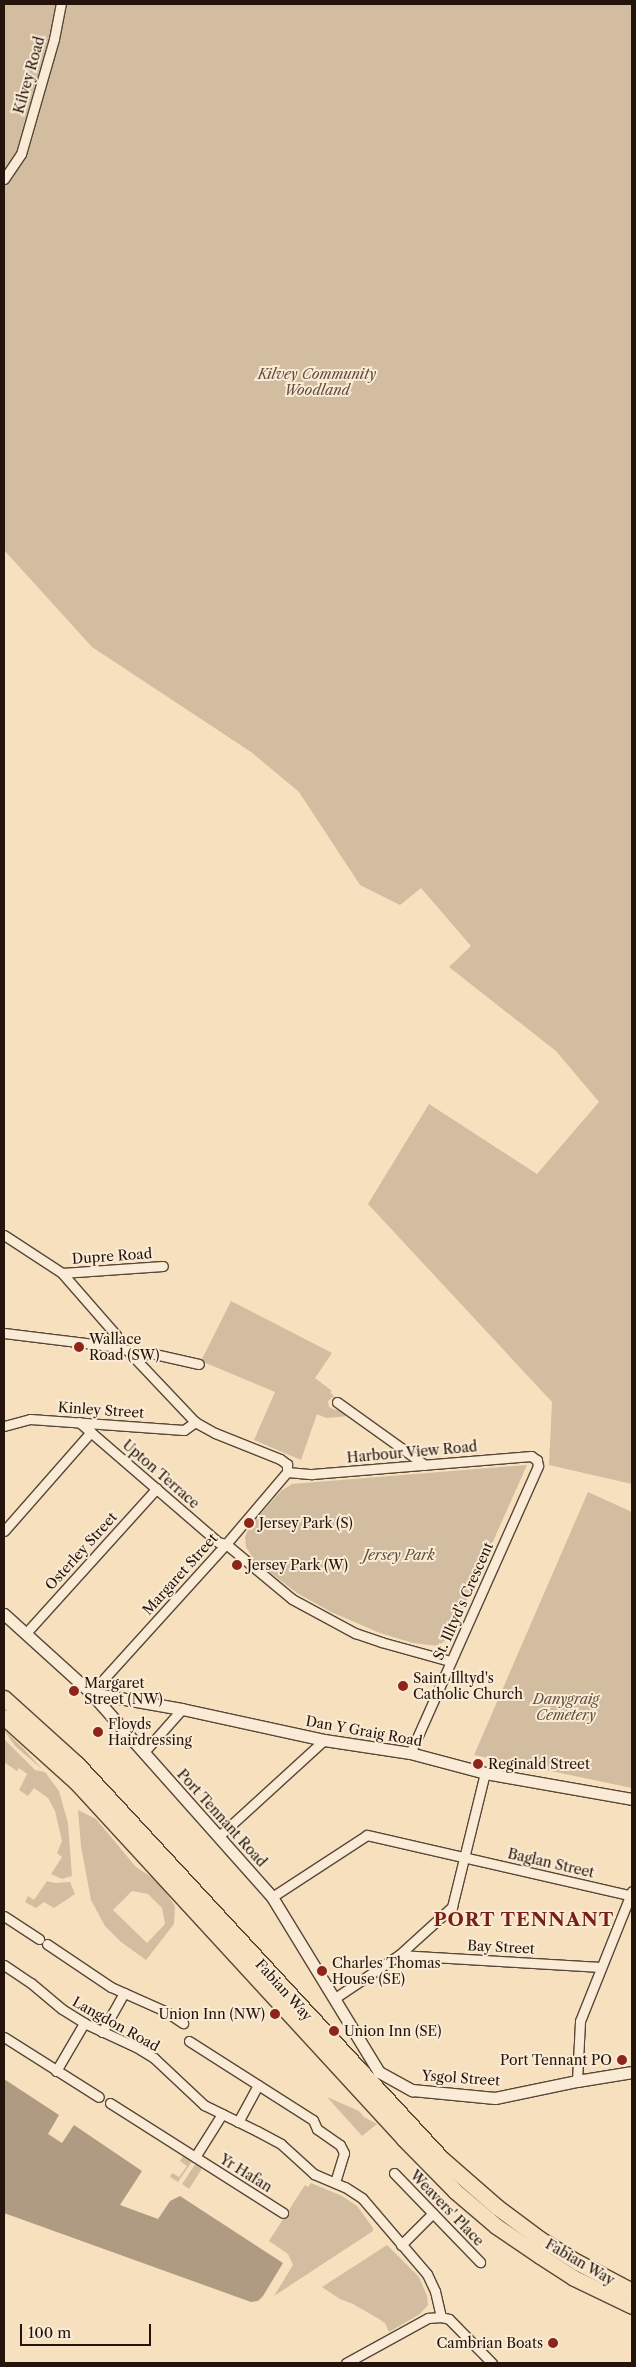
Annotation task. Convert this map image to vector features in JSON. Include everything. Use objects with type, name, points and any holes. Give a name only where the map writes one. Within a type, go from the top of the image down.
[{"type":"highway","name":"Fabian Way","points":[[4,1698],[77,1764],[442,2159],[497,2207],[540,2239],[576,2262],[632,2291]]},
{"type":"highway","name":"Fabian Way","points":[[4,1717],[77,1783],[402,2138],[455,2191],[496,2226],[540,2256],[581,2281],[632,2306]]},
{"type":"street","name":"Kilvey Road","points":[[4,179],[21,154],[54,39],[61,4]]},
{"type":"street","points":[[4,1235],[62,1273],[116,1335],[118,1347]]},
{"type":"street","name":"Dupre Road","points":[[62,1273],[163,1266]]},
{"type":"street","points":[[4,1333],[118,1347],[136,1357],[195,1422],[215,1433],[280,1459],[287,1464],[288,1472]]},
{"type":"street","points":[[136,1357],[150,1353],[199,1364]]},
{"type":"street","points":[[337,1402],[425,1465]]},
{"type":"street","name":"Kinley Street","points":[[4,1426],[30,1419],[184,1430],[195,1422]]},
{"type":"street","name":"Upton Terrace","points":[[79,1422],[218,1542],[226,1544],[292,1599],[332,1622],[381,1642],[450,1661]]},
{"type":"street","points":[[4,1531],[91,1432]]},
{"type":"street","name":"Harbour View Road","points":[[288,1472],[312,1474],[532,1456],[537,1460]]},
{"type":"street","name":"St. Illtyd's Crescent","points":[[410,1753],[537,1468],[537,1460]]},
{"type":"street","name":"Margaret Street","points":[[91,1693],[226,1544],[288,1472]]},
{"type":"street","name":"Osterley Street","points":[[26,1633],[157,1488]]},
{"type":"street","name":"Port Tennant Road","points":[[4,1614],[91,1693],[272,1897],[379,2072]]},
{"type":"street","name":"Dan Y Graig Road","points":[[91,1693],[182,1709],[324,1740],[410,1753],[485,1773],[632,1799]]},
{"type":"street","points":[[144,1752],[182,1709]]},
{"type":"street","points":[[219,1836],[324,1740]]},
{"type":"street","points":[[335,1998],[400,1955],[452,1907],[485,1773]]},
{"type":"street","name":"Baglan Street","points":[[272,1897],[367,1835],[631,1893]]},
{"type":"street","points":[[577,2081],[580,2021],[631,1893]]},
{"type":"street","points":[[4,1916],[124,1993],[165,2011],[183,2023]]},
{"type":"street","name":"Bay Street","points":[[400,1955],[600,1967]]},
{"type":"street","name":"Langdon Road","points":[[4,1965],[84,2024],[136,2047],[154,2058],[204,2105],[280,2144],[314,2174],[335,2182],[362,2198],[427,2274],[436,2291],[441,2317]]},
{"type":"street","points":[[102,2032],[124,1993]]},
{"type":"street","points":[[56,2071],[84,2024]]},
{"type":"street","points":[[4,2037],[99,2097]]},
{"type":"street","points":[[189,2041],[313,2120],[317,2129],[340,2145],[344,2153],[335,2182]]},
{"type":"street","name":"Ysgol Street","points":[[379,2072],[412,2090],[495,2098],[632,2072]]},
{"type":"street","points":[[238,2122],[258,2085]]},
{"type":"street","name":"Yr Hafan","points":[[110,2102],[283,2213]]},
{"type":"street","points":[[195,2157],[222,2114]]},
{"type":"street","name":"Weavers' Place","points":[[394,2173],[480,2262]]},
{"type":"street","points":[[401,2245],[433,2213]]},
{"type":"street","points":[[346,2363],[428,2318],[441,2317],[449,2319],[492,2363]]},
{"type":"green space","name":"Kilvey Community Woodland","points":[[4,4],[632,4],[632,1484],[549,1465],[552,1402],[368,1204],[429,1104],[537,1174],[599,1102],[556,1051],[449,967],[471,946],[421,888],[400,905],[360,885],[299,792],[251,752],[92,647],[4,550]]},
{"type":"green space","points":[[231,1301],[332,1353],[315,1378],[332,1391],[330,1392],[334,1396],[328,1401],[329,1407],[341,1410],[349,1416],[326,1418],[317,1414],[301,1460],[254,1440],[275,1392],[201,1361]]},
{"type":"green space","name":"Jersey Park","points":[[527,1465],[451,1636],[438,1646],[413,1643],[380,1633],[331,1612],[297,1593],[255,1561],[246,1547],[245,1537],[250,1526],[281,1491],[292,1484]]},
{"type":"green space","name":"Danygraig Cemetery","points":[[588,1492],[632,1512],[632,1788],[474,1755]]},
{"type":"green space","points":[[4,1730],[24,1749],[42,1769],[15,1746]]},
{"type":"green space","points":[[4,1739],[35,1770],[45,1772],[59,1791],[68,1823],[72,1876],[62,1879],[51,1874],[62,1857],[57,1853],[62,1841],[55,1811],[48,1798],[34,1788],[28,1796],[19,1790],[27,1774],[19,1768],[17,1771],[4,1762]]},
{"type":"green space","points":[[78,1810],[96,1819],[136,1867],[159,1882],[175,1906],[174,1924],[146,1960],[121,1942],[105,1926],[91,1900],[81,1846]],"holes":[[[132,1891],[148,1894],[162,1908],[165,1924],[147,1943],[113,1910]]]},
{"type":"green space","points":[[47,1881],[55,1883],[70,1882],[75,1894],[54,1908],[44,1902],[36,1908],[25,1902],[28,1896],[34,1900]]},
{"type":"green space","points":[[327,2097],[359,2111],[364,2117],[377,2124],[362,2136]]},
{"type":"green space","points":[[184,2155],[193,2160],[178,2182],[170,2177],[172,2173],[179,2177],[187,2166],[180,2161]]},
{"type":"green space","points":[[196,2163],[203,2167],[189,2189],[182,2184]]},
{"type":"green space","points":[[311,2183],[342,2196],[357,2206],[373,2228],[373,2231],[274,2296],[293,2265],[288,2254],[269,2241],[305,2185],[308,2187]]},
{"type":"green space","points":[[387,2245],[419,2277],[427,2296],[428,2305],[420,2314],[389,2332],[385,2323],[322,2287]]},
{"type":"shaded area","points":[[4,2079],[59,2115],[48,2134],[62,2143],[74,2125],[142,2171],[120,2205],[158,2219],[170,2201],[180,2196],[283,2263],[263,2296],[258,2301],[251,2302],[4,2213]]},
{"type":"place","name":"Wallace Road (SW)","points":[[79,1347]]},
{"type":"place","name":"Jersey Park (S)","points":[[249,1523]]},
{"type":"place","name":"Jersey Park (W)","points":[[237,1565]]},
{"type":"place","name":"Saint Illtyd's Catholic Church","points":[[403,1686]]},
{"type":"place","name":"Margaret Street (NW)","points":[[74,1691]]},
{"type":"place","name":"Floyds Hairdressing","points":[[98,1732]]},
{"type":"place","name":"Reginald Street","points":[[478,1764]]},
{"type":"place","name":"Charles Thomas House (SE)","points":[[322,1971]]},
{"type":"place","name":"Union Inn (NW)","points":[[275,2014]]},
{"type":"place","name":"Union Inn (SE)","points":[[334,2031]]},
{"type":"place","name":"Port Tennant PO","points":[[622,2060]]},
{"type":"place","name":"Cambrian Boats","points":[[553,2343]]},
{"type":"district","name":"PORT TENNANT","points":[[524,1920]]}]
